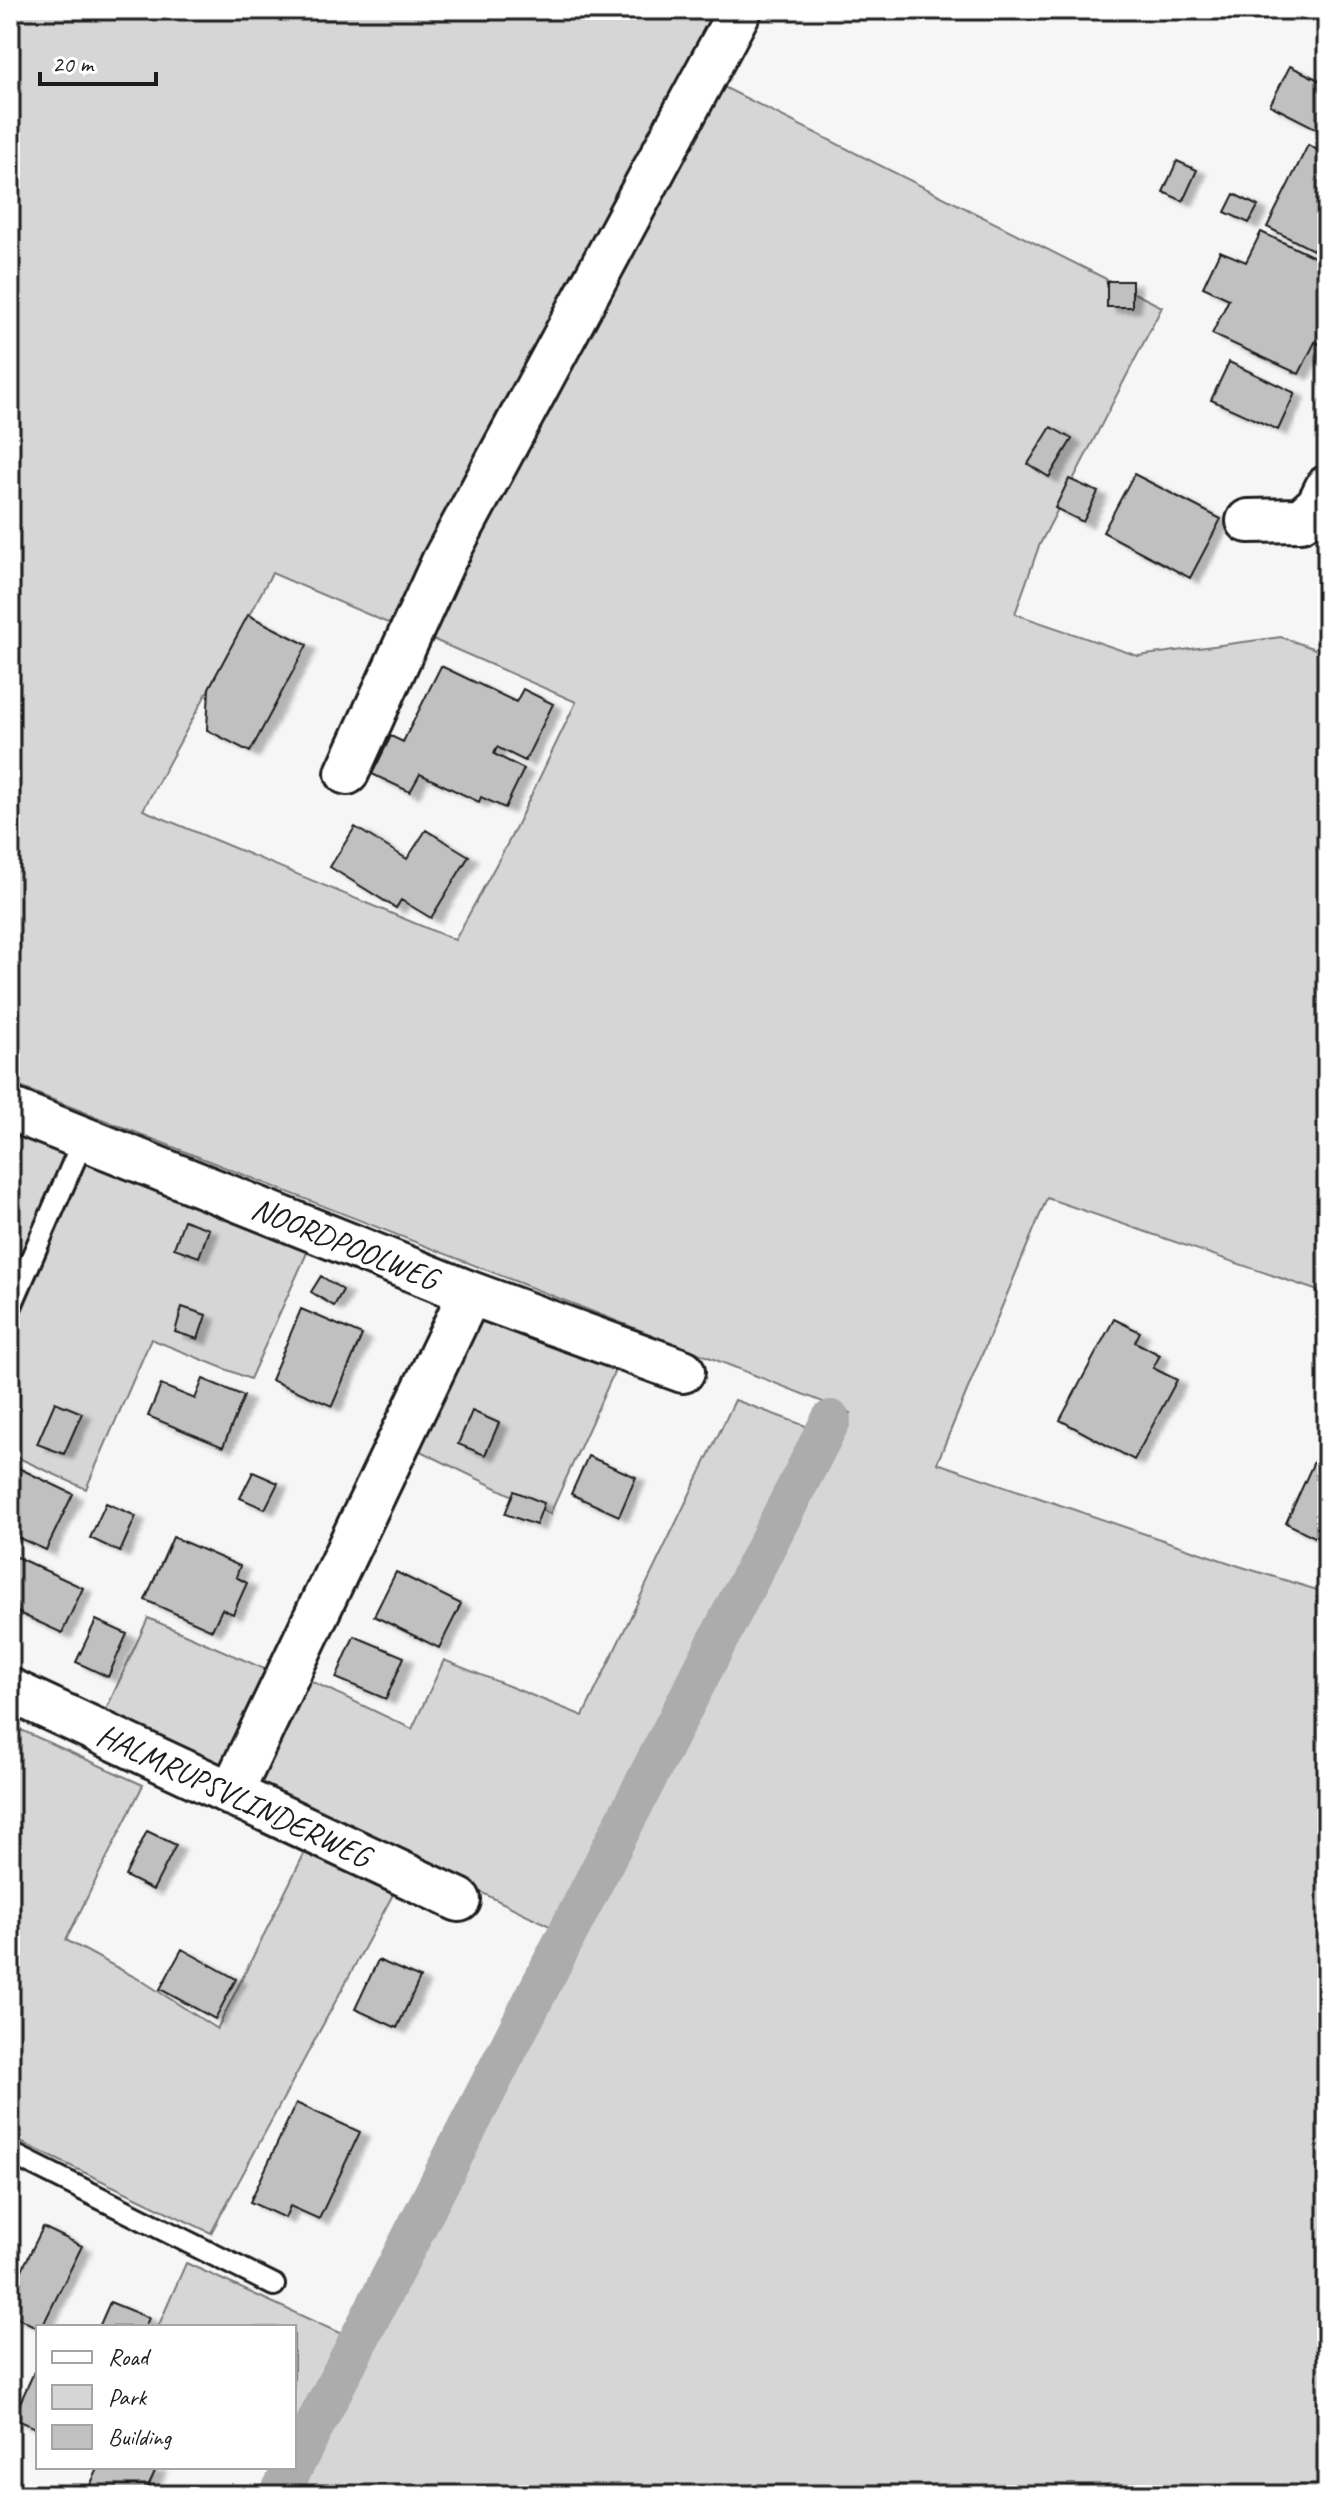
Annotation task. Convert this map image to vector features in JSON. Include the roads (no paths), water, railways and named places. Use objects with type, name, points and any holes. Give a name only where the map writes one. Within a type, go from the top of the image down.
[{"type":"street","points":[[347,773],[443,562],[740,10]]},
{"type":"street","points":[[1248,521],[1301,520],[1318,505],[1327,487]]},
{"type":"street","name":"NOORDPOOLWEG","points":[[10,1109],[470,1293],[683,1371]]},
{"type":"street","points":[[231,1794],[470,1293]]},
{"type":"street","name":"HALMRUPSVLINDERWEG","points":[[10,1690],[459,1900]]},
{"type":"lane","points":[[10,1308],[84,1138]]},
{"type":"lane","points":[[10,2153],[274,2285]]},
{"type":"waterway","points":[[296,2462],[831,1420]]},
{"type":"waterway","points":[[279,2495],[292,2469]]}]
